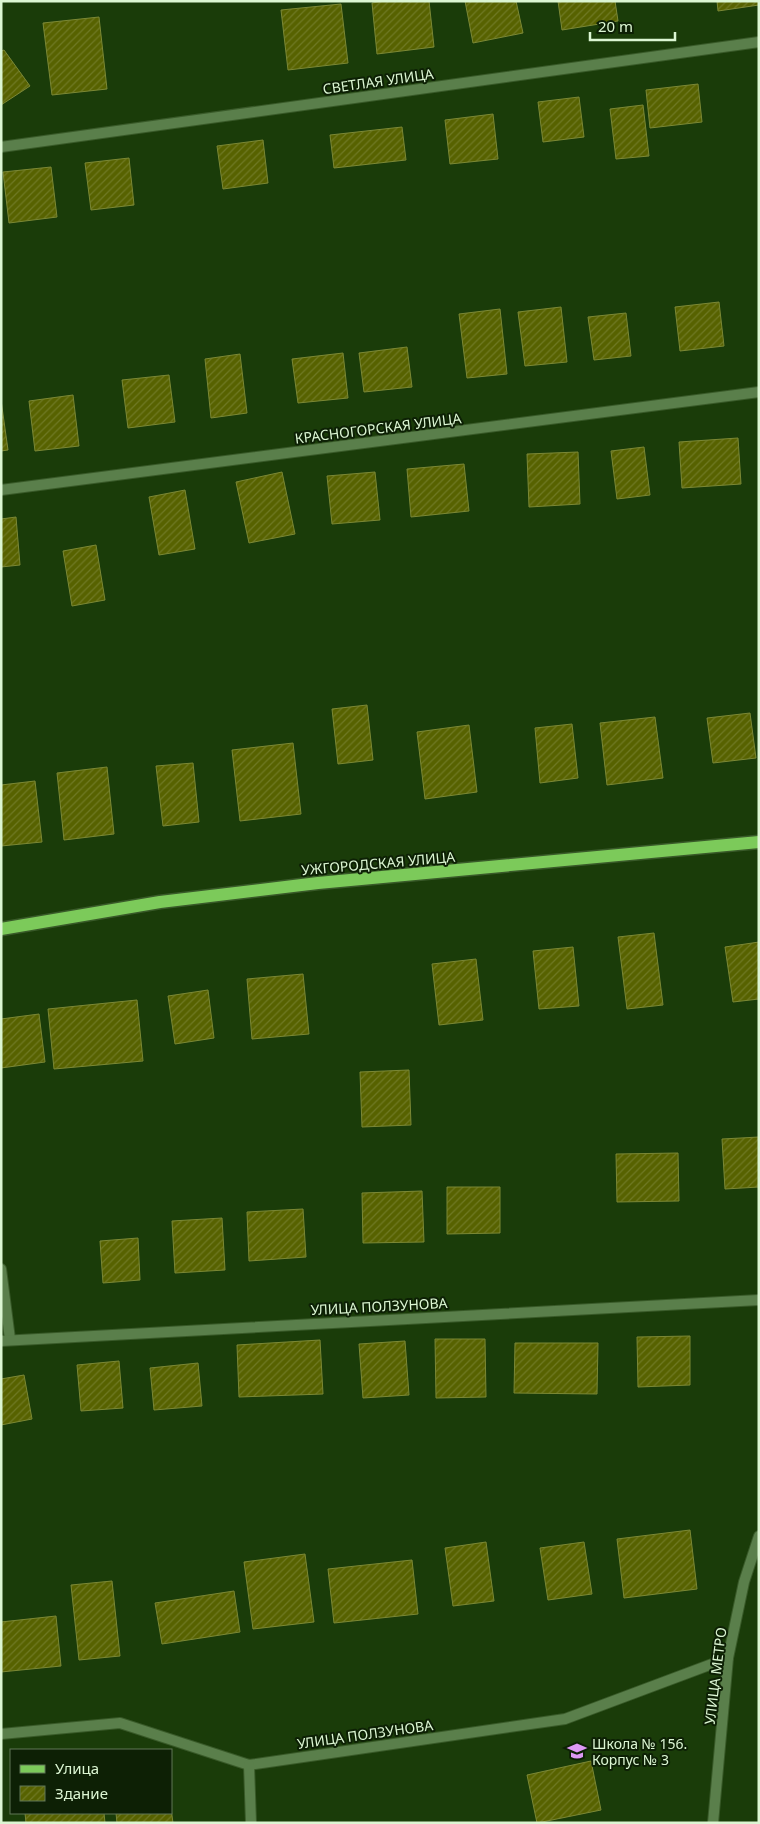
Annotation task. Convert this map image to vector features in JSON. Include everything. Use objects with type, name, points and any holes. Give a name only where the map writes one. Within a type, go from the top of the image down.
[{"type":"main road","name":"УЖГОРОДСКАЯ УЛИЦА","points":[[1,929],[160,902],[318,883],[759,842]]},
{"type":"street","name":"СВЕТЛАЯ УЛИЦА","points":[[1,147],[759,42]]},
{"type":"street","name":"КРАСНОГОРСКАЯ УЛИЦА","points":[[1,490],[759,392]]},
{"type":"street","points":[[1,1269],[6,1340]]},
{"type":"street","name":"УЛИЦА ПОЛЗУНОВА","points":[[6,1340],[759,1300]]},
{"type":"street","name":"УЛИЦА МЕТРО","points":[[713,1823],[728,1658],[744,1582],[759,1536]]},
{"type":"street","name":"УЛИЦА ПОЛЗУНОВА","points":[[1,1734],[120,1723],[249,1765],[566,1719],[728,1658]]},
{"type":"street","points":[[249,1765],[251,1823]]},
{"type":"building","points":[[384,1],[429,1],[434,47],[377,54],[372,3]]},
{"type":"building","points":[[465,1],[516,1],[523,33],[473,43]]},
{"type":"building","points":[[558,1],[615,1],[618,21],[562,30]]},
{"type":"building","points":[[717,1],[759,1],[759,5],[718,11]]},
{"type":"building","points":[[341,4],[348,63],[288,70],[281,10]]},
{"type":"building","points":[[99,17],[107,89],[52,95],[43,23]]},
{"type":"building","points":[[4,50],[30,86],[1,105],[1,51]]},
{"type":"building","points":[[698,84],[702,122],[650,128],[646,90]]},
{"type":"building","points":[[579,97],[584,137],[543,142],[538,102]]},
{"type":"building","points":[[643,105],[649,156],[616,159],[610,109]]},
{"type":"building","points":[[493,114],[498,159],[450,164],[445,120]]},
{"type":"building","points":[[402,127],[406,160],[334,168],[330,135]]},
{"type":"building","points":[[263,140],[268,183],[223,189],[217,146]]},
{"type":"building","points":[[129,158],[134,205],[91,210],[85,163]]},
{"type":"building","points":[[51,167],[57,217],[9,223],[3,172]]},
{"type":"building","points":[[719,302],[724,346],[680,351],[675,307]]},
{"type":"building","points":[[561,307],[567,362],[525,366],[518,312]]},
{"type":"building","points":[[500,309],[507,374],[467,378],[459,314]]},
{"type":"building","points":[[626,313],[631,356],[594,360],[588,317]]},
{"type":"building","points":[[407,347],[412,387],[364,392],[359,353]]},
{"type":"building","points":[[343,353],[348,398],[298,403],[292,359]]},
{"type":"building","points":[[240,354],[247,413],[211,418],[205,359]]},
{"type":"building","points":[[169,375],[175,422],[128,428],[122,380]]},
{"type":"building","points":[[73,395],[79,446],[35,451],[29,401]]},
{"type":"building","points":[[1,400],[8,450],[1,451]]},
{"type":"building","points":[[738,438],[741,484],[682,488],[679,442]]},
{"type":"building","points":[[644,447],[650,495],[617,499],[611,451]]},
{"type":"building","points":[[578,452],[580,504],[529,507],[527,454]]},
{"type":"building","points":[[464,464],[469,511],[411,517],[407,469]]},
{"type":"building","points":[[282,472],[295,534],[249,543],[236,482]]},
{"type":"building","points":[[375,472],[380,520],[332,524],[327,476]]},
{"type":"building","points":[[185,490],[195,549],[159,555],[149,497]]},
{"type":"building","points":[[16,517],[20,565],[1,567],[1,519]]},
{"type":"building","points":[[96,545],[105,600],[72,606],[63,551]]},
{"type":"building","points":[[367,705],[373,760],[338,764],[332,709]]},
{"type":"building","points":[[750,713],[756,758],[713,763],[707,718]]},
{"type":"building","points":[[655,717],[663,778],[607,785],[600,723]]},
{"type":"building","points":[[572,724],[578,778],[540,783],[535,728]]},
{"type":"building","points":[[469,725],[477,792],[425,799],[417,732]]},
{"type":"building","points":[[293,743],[301,814],[240,821],[232,750]]},
{"type":"building","points":[[193,763],[199,822],[163,826],[156,766]]},
{"type":"building","points":[[107,767],[114,834],[64,840],[57,773]]},
{"type":"building","points":[[35,781],[42,842],[1,846],[1,785]]},
{"type":"building","points":[[654,933],[663,1005],[627,1009],[618,937]]},
{"type":"building","points":[[759,942],[759,999],[733,1002],[725,947]]},
{"type":"building","points":[[573,947],[579,1006],[539,1009],[533,951]]},
{"type":"building","points":[[476,959],[483,1020],[439,1025],[432,964]]},
{"type":"building","points":[[303,974],[309,1034],[252,1039],[247,979]]},
{"type":"building","points":[[208,990],[214,1038],[175,1044],[168,996]]},
{"type":"building","points":[[137,1000],[143,1061],[54,1069],[48,1009]]},
{"type":"building","points":[[39,1014],[45,1062],[1,1068],[1,1019]]},
{"type":"building","points":[[409,1070],[411,1125],[362,1127],[360,1072]]},
{"type":"building","points":[[759,1137],[759,1187],[725,1189],[722,1139]]},
{"type":"building","points":[[678,1153],[679,1201],[617,1202],[616,1154]]},
{"type":"building","points":[[447,1187],[500,1187],[500,1233],[447,1234]]},
{"type":"building","points":[[422,1191],[424,1242],[363,1243],[362,1193]]},
{"type":"building","points":[[303,1209],[306,1257],[249,1261],[247,1212]]},
{"type":"building","points":[[222,1218],[225,1270],[175,1273],[172,1221]]},
{"type":"building","points":[[138,1238],[140,1280],[103,1283],[100,1241]]},
{"type":"building","points":[[690,1336],[690,1385],[638,1387],[637,1337]]},
{"type":"building","points":[[435,1339],[485,1339],[486,1397],[436,1398]]},
{"type":"building","points":[[320,1340],[323,1394],[239,1397],[237,1345]]},
{"type":"building","points":[[405,1341],[409,1395],[363,1398],[359,1344]]},
{"type":"building","points":[[515,1343],[598,1343],[597,1394],[514,1393]]},
{"type":"building","points":[[119,1361],[123,1408],[81,1411],[77,1365]]},
{"type":"building","points":[[198,1363],[202,1406],[154,1410],[150,1368]]},
{"type":"building","points":[[24,1375],[32,1419],[1,1425],[1,1379]]},
{"type":"building","points":[[690,1530],[697,1589],[624,1598],[617,1539]]},
{"type":"building","points":[[486,1542],[494,1601],[453,1606],[445,1548]]},
{"type":"building","points":[[584,1542],[592,1594],[548,1600],[540,1548]]},
{"type":"building","points":[[305,1554],[314,1622],[253,1629],[244,1562]]},
{"type":"building","points":[[412,1560],[418,1614],[334,1623],[328,1569]]},
{"type":"building","points":[[112,1581],[120,1656],[79,1660],[71,1585]]},
{"type":"building","points":[[234,1591],[240,1632],[162,1644],[155,1603]]},
{"type":"building","points":[[56,1616],[61,1666],[1,1672],[1,1622]]},
{"type":"building","points":[[591,1761],[601,1810],[537,1823],[527,1775]]},
{"type":"building","points":[[25,1814],[104,1814],[105,1823],[26,1823]]},
{"type":"building","points":[[116,1814],[172,1814],[173,1823],[117,1823]]},
{"type":"place","name":"Школа № 156. Корпус № 3","points":[[577,1751]]}]
